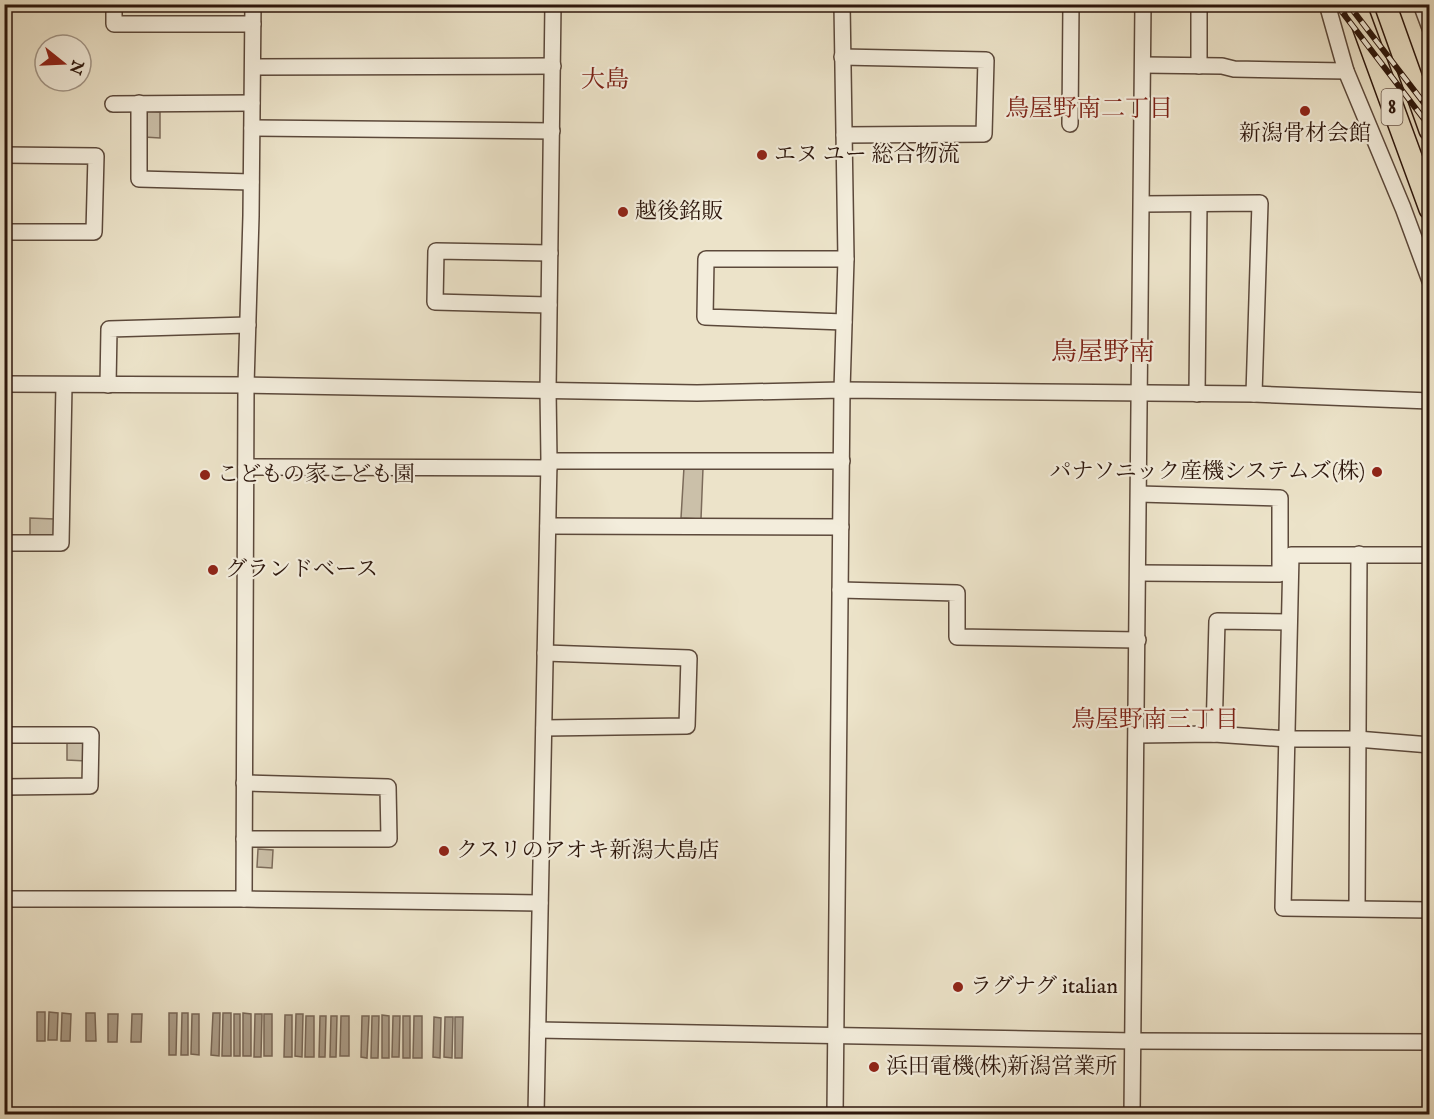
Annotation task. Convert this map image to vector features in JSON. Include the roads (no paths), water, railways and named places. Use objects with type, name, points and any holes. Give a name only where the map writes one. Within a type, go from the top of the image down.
[{"type":"highway","name":"8","points":[[1355,4],[1430,209]]},
{"type":"highway","name":"8","points":[[1385,4],[1430,130]]},
{"type":"street","points":[[114,4],[114,24],[253,24]]},
{"type":"street","points":[[244,898],[246,385],[254,4]]},
{"type":"street","points":[[536,1114],[549,465],[553,4]]},
{"type":"street","points":[[835,1114],[842,390],[846,259],[842,4]]},
{"type":"street","points":[[1070,124],[1071,4]]},
{"type":"street","points":[[1132,1114],[1143,4]]},
{"type":"street","points":[[1199,4],[1199,66]]},
{"type":"street","points":[[1319,4],[1332,21]]},
{"type":"street","points":[[1328,4],[1346,71],[1403,208],[1430,281]]},
{"type":"street","points":[[1421,4],[1430,28]]},
{"type":"street","points":[[842,57],[986,60],[984,134],[844,135]]},
{"type":"street","points":[[253,67],[553,66]]},
{"type":"street","points":[[1143,66],[1222,66],[1234,69],[1346,71]]},
{"type":"street","points":[[139,103],[139,179],[251,182]]},
{"type":"street","points":[[113,104],[252,103]]},
{"type":"street","points":[[252,128],[552,130]]},
{"type":"street","points":[[4,155],[96,156],[94,232],[4,232]]},
{"type":"street","points":[[1142,204],[1260,204],[1254,394]]},
{"type":"street","points":[[1197,394],[1199,204]]},
{"type":"street","points":[[549,305],[435,302],[436,251],[550,253]]},
{"type":"street","points":[[844,322],[705,317],[706,259],[846,259]]},
{"type":"street","points":[[108,385],[109,329],[248,325]]},
{"type":"street","points":[[4,384],[246,385],[697,393],[842,390],[1254,394],[1430,401]]},
{"type":"street","points":[[4,543],[61,543],[64,385]]},
{"type":"street","points":[[246,467],[842,461]]},
{"type":"street","points":[[1139,494],[1280,498],[1280,574],[1139,573]]},
{"type":"street","points":[[548,526],[841,527]]},
{"type":"street","points":[[1357,908],[1359,554]]},
{"type":"street","points":[[1430,555],[1291,555],[1283,908],[1430,910]]},
{"type":"street","points":[[840,590],[957,593],[957,637],[1138,640]]},
{"type":"street","points":[[1214,734],[1217,621],[1289,622]]},
{"type":"street","points":[[544,728],[687,726],[689,658],[545,653]]},
{"type":"street","points":[[1137,735],[1214,734],[1287,740],[1357,739],[1430,745]]},
{"type":"street","points":[[4,735],[91,735],[90,786],[4,787]]},
{"type":"street","points":[[244,783],[388,787],[388,840],[244,839]]},
{"type":"street","points":[[4,899],[244,898],[540,903]]},
{"type":"street","points":[[538,1030],[1134,1041],[1430,1041]]},
{"type":"railway","points":[[1336,4],[1430,127]]},
{"type":"railway","points":[[1348,4],[1430,111]]},
{"type":"place","name":"新潟骨材会館","points":[[1305,111]]},
{"type":"place","name":"エヌ ユー 総合物流","points":[[762,155]]},
{"type":"place","name":"越後銘販","points":[[623,212]]},
{"type":"place","name":"パナソニック産機システムズ(株)","points":[[1377,472]]},
{"type":"place","name":"こどもの家こども園","points":[[205,475]]},
{"type":"place","name":"グランドベース","points":[[213,570]]},
{"type":"place","name":"クスリのアオキ新潟大島店","points":[[444,851]]},
{"type":"place","name":"ラグナグ italian","points":[[958,987]]},
{"type":"place","name":"浜田電機(株)新潟営業所","points":[[874,1067]]},
{"type":"district","name":"大島","points":[[605,80]]},
{"type":"district","name":"鳥屋野南二丁目","points":[[1089,109]]},
{"type":"district","name":"鳥屋野南","points":[[1103,352]]},
{"type":"district","name":"鳥屋野南三丁目","points":[[1155,720]]}]
